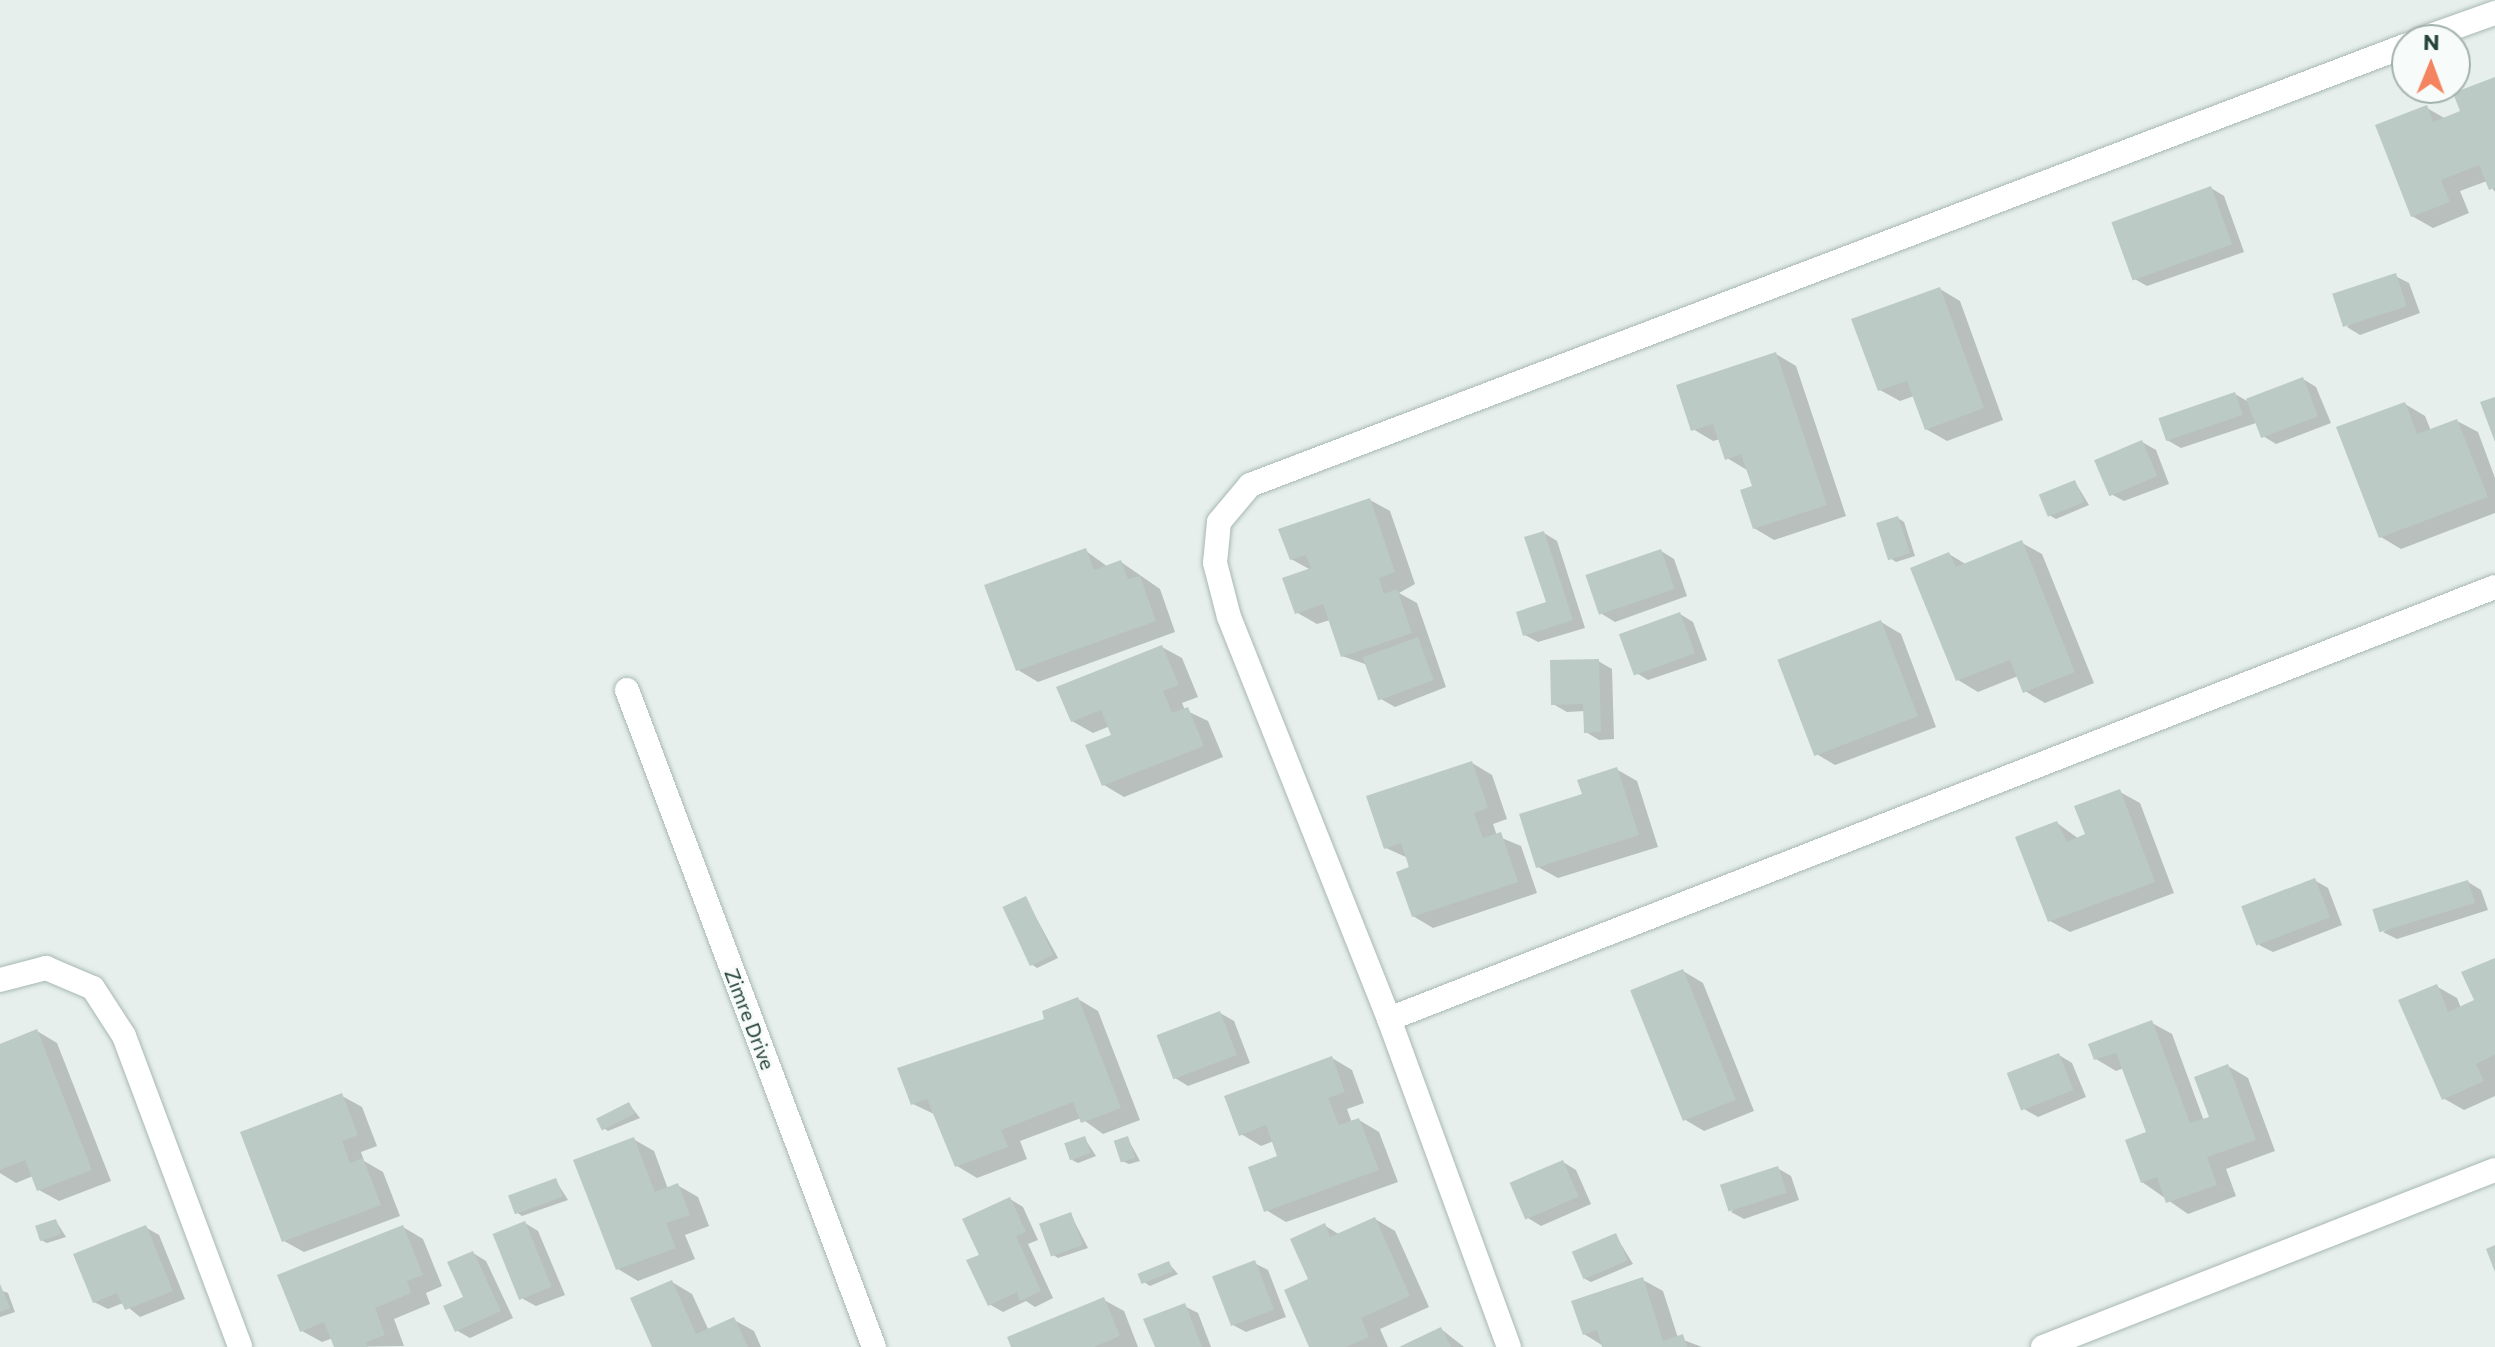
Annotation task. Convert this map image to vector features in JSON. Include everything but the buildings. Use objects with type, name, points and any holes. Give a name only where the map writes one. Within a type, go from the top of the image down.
[{"type":"street","points":[[2464,24],[2495,13]]},
{"type":"street","points":[[1509,1347],[1389,1019],[1229,617],[1215,563],[1219,522],[1250,485],[2391,51]]},
{"type":"street","points":[[1389,1019],[2495,587]]},
{"type":"street","name":"Zimre Drive","points":[[627,690],[874,1347]]},
{"type":"street","points":[[0,980],[46,968],[93,988],[124,1036],[240,1347]]},
{"type":"street","points":[[2043,1347],[2495,1170]]}]
